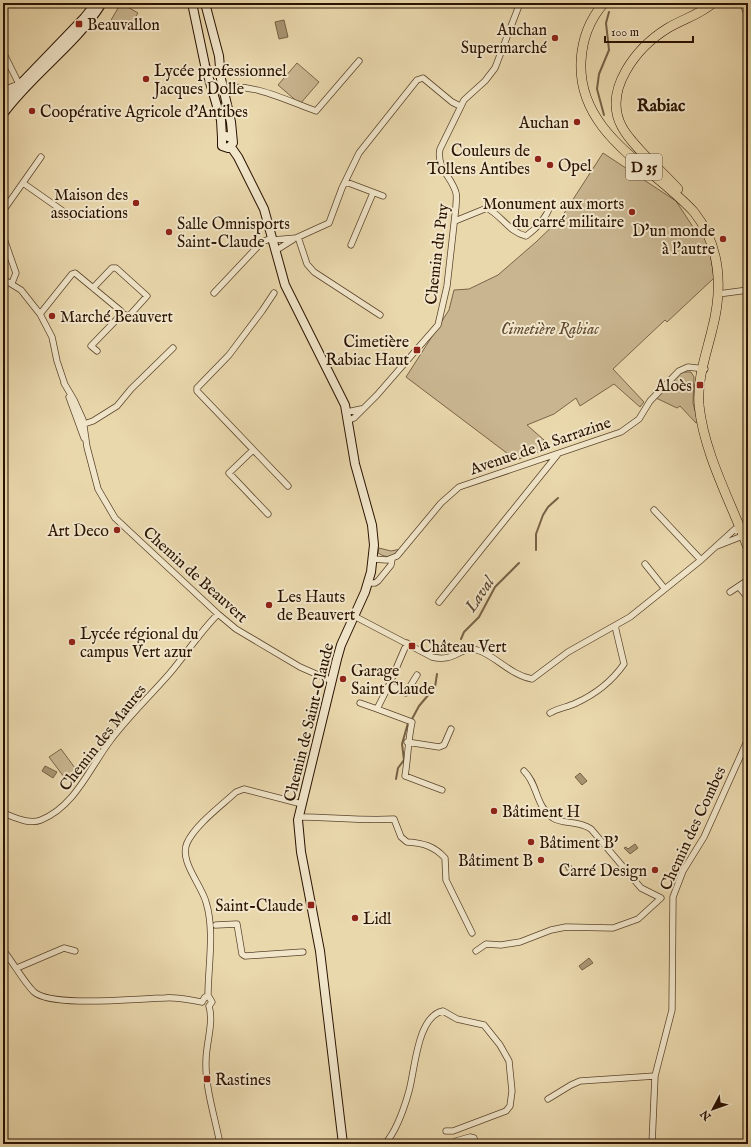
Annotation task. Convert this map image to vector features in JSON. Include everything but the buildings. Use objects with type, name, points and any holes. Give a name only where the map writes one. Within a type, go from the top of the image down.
[{"type":"main road","name":"D 35","points":[[604,3],[594,16],[584,41],[581,80],[588,104],[597,121],[604,130],[630,155],[681,198],[703,222],[714,245],[720,294]]},
{"type":"main road","name":"D 35","points":[[713,3],[699,13],[668,28],[643,47],[633,59],[623,76],[618,95],[619,119],[623,128],[636,144],[692,204],[711,228],[720,255],[720,294],[704,369],[699,405],[707,442],[748,548]]},
{"type":"main road","points":[[630,155],[644,163],[647,163],[636,144]]},
{"type":"street","points":[[3,102],[79,24],[96,3]]},
{"type":"street","points":[[3,114],[17,96],[88,23],[102,3]]},
{"type":"street","points":[[192,3],[205,65],[221,120],[222,146],[227,148],[231,147],[233,143],[231,138],[231,122],[223,89],[219,56],[205,3]]},
{"type":"street","name":"Chemin du Puy","points":[[348,416],[354,418],[361,409],[377,395],[438,324],[447,286],[455,221],[456,193],[441,165],[439,155],[444,140],[460,106],[469,94],[485,81],[495,68],[520,3]]},
{"type":"street","points":[[742,3],[748,15]]},
{"type":"street","points":[[3,52],[19,84]]},
{"type":"street","points":[[223,89],[232,86],[249,88],[316,111],[359,61]]},
{"type":"street","points":[[748,73],[746,75],[748,77]]},
{"type":"street","points":[[275,251],[297,237],[329,223],[359,153],[417,80],[423,78],[452,102],[460,106]]},
{"type":"street","points":[[3,90],[19,84]]},
{"type":"street","points":[[222,138],[226,136],[231,138]]},
{"type":"street","name":"Chemin de Saint-Claude","points":[[231,147],[238,157],[264,209],[285,285],[343,400],[348,416],[355,464],[372,525],[374,538],[373,559],[368,582],[341,645],[299,817],[301,852],[320,951],[343,1144]]},
{"type":"street","points":[[3,211],[41,157]]},
{"type":"street","points":[[346,182],[384,196]]},
{"type":"street","points":[[23,183],[70,216]]},
{"type":"street","points":[[351,245],[373,193]]},
{"type":"street","points":[[455,221],[487,208],[496,212],[517,234],[526,236],[535,230],[547,214],[550,206]]},
{"type":"street","points":[[3,236],[16,273],[12,283]]},
{"type":"street","points":[[214,292],[262,242],[272,239],[297,237]]},
{"type":"street","points":[[297,237],[308,264],[314,272],[380,315]]},
{"type":"street","points":[[94,288],[112,268],[116,268],[147,296],[129,316],[120,313]]},
{"type":"street","points":[[40,314],[72,274],[75,273],[121,311],[120,316],[91,346],[97,351]]},
{"type":"street","name":"Chemin de Beauvert","points":[[3,279],[12,283],[21,290],[40,314],[52,337],[57,362],[87,447],[98,489],[115,518],[236,629],[300,667],[332,681]]},
{"type":"street","points":[[720,294],[748,290]]},
{"type":"street","points":[[274,293],[229,355],[196,388],[197,391],[288,486]]},
{"type":"street","points":[[84,424],[93,421],[117,406],[131,389],[173,348]]},
{"type":"street","name":"Avenue de la Sarrazine","points":[[368,582],[375,584],[378,581],[391,565],[392,559],[404,548],[450,494],[459,487],[599,440],[628,427],[639,419],[650,401],[679,371],[688,367],[704,369]]},
{"type":"street","name":"Chemin de Beauvert","points":[[64,383],[74,400],[84,424],[87,447]]},
{"type":"street","points":[[253,450],[229,473],[268,514]]},
{"type":"street","points":[[439,602],[559,453]]},
{"type":"street","points":[[654,510],[701,560]]},
{"type":"street","points":[[354,616],[432,657],[442,660],[467,650],[477,650],[523,677],[532,678],[568,652],[615,626],[666,589],[717,546],[740,537],[742,531]]},
{"type":"street","points":[[373,559],[392,559]]},
{"type":"street","points":[[645,564],[666,589]]},
{"type":"street","points":[[730,592],[748,580]]},
{"type":"street","points":[[739,587],[748,598]]},
{"type":"street","name":"Chemin des Maures","points":[[3,813],[22,820],[36,822],[66,803],[79,789],[124,723],[166,677],[218,614]]},
{"type":"street","points":[[550,713],[562,707],[575,704],[592,694],[608,683],[619,672],[624,664],[615,626]]},
{"type":"street","points":[[378,709],[407,643]]},
{"type":"street","points":[[389,685],[406,693],[417,675]]},
{"type":"street","points":[[360,703],[412,722],[408,742],[408,759],[405,776],[442,790]]},
{"type":"street","points":[[408,742],[439,747],[444,745],[451,729]]},
{"type":"street","name":"Chemin des Combes","points":[[652,1144],[655,1076],[672,1010],[672,897],[683,871],[704,837],[748,739]]},
{"type":"street","points":[[476,951],[486,944],[501,945],[520,942],[551,930],[566,927],[613,928],[638,919],[661,898],[641,888],[591,829],[582,824],[553,818],[544,810],[537,800],[528,775],[524,771]]},
{"type":"street","points":[[220,1144],[207,1077],[206,1061],[210,1017],[209,1006],[212,1000],[208,996],[210,925],[207,904],[201,888],[187,862],[185,852],[188,842],[201,825],[236,792],[244,789],[302,804]]},
{"type":"street","points":[[299,817],[358,818],[374,820],[394,819],[401,837],[407,842],[415,842],[436,848],[445,858],[446,880],[472,933]]},
{"type":"street","points":[[216,925],[237,924],[242,954],[247,957],[303,952]]},
{"type":"street","points":[[18,968],[64,948],[75,951]]},
{"type":"street","points":[[3,950],[35,992],[48,998],[75,1000],[135,1000],[166,998],[202,1002],[204,1005],[209,1006]]},
{"type":"street","points":[[202,1002],[203,998],[208,996]]},
{"type":"street","points":[[385,1144],[397,1125],[409,1092],[419,1044],[427,1022],[437,1012],[444,1011],[457,1019],[484,1025],[500,1045],[509,1061],[512,1091],[510,1106],[506,1111],[453,1131],[446,1131]]},
{"type":"street","points":[[548,1099],[571,1084],[580,1081],[655,1076]]},
{"type":"street","points":[[456,1141],[470,1137],[474,1138],[475,1142]]},
{"type":"green space","points":[[121,3],[138,13],[127,30],[111,20]]},
{"type":"green space","points":[[297,63],[319,82],[300,104],[278,85]]},
{"type":"green space","name":"Cimetière Rabiac","points":[[603,153],[676,201],[693,227],[708,239],[714,278],[667,322],[665,320],[613,369],[644,402],[640,407],[614,384],[580,406],[576,398],[554,414],[527,425],[552,447],[516,460],[406,377],[449,310],[454,290],[469,289],[498,275],[536,242],[561,218]]},
{"type":"green space","points":[[683,372],[691,372],[694,377],[693,403],[698,422],[696,423],[680,406],[677,408],[656,398],[679,374]]},
{"type":"green space","points":[[379,548],[391,551],[401,549],[393,555],[384,556],[378,553]]},
{"type":"green space","points":[[61,749],[78,772],[67,781],[49,757]]},
{"type":"shaded area","points":[[284,20],[288,37],[279,39],[275,22]]},
{"type":"shaded area","points":[[45,766],[57,772],[53,778],[42,771]]},
{"type":"shaded area","points":[[580,773],[587,781],[582,785],[575,777]]},
{"type":"shaded area","points":[[635,844],[638,848],[630,854],[624,848],[626,847],[628,849]]},
{"type":"shaded area","points":[[569,862],[575,873],[570,876],[564,865]]},
{"type":"shaded area","points":[[589,958],[593,963],[582,970],[579,966]]},
{"type":"waterway","name":"Laval","points":[[604,115],[597,89],[599,74],[609,50],[606,23],[609,12]]},
{"type":"waterway","name":"Laval","points":[[536,550],[536,534],[543,515],[548,507],[558,498]]},
{"type":"waterway","name":"Laval","points":[[461,639],[464,632],[479,617],[495,587],[519,563]]},
{"type":"waterway","name":"Laval","points":[[412,719],[419,706],[435,687],[437,674]]},
{"type":"waterway","name":"Laval","points":[[396,779],[398,768],[404,760],[402,744],[408,723]]},
{"type":"place","name":"Beauvallon","points":[[79,24]]},
{"type":"place","name":"Auchan Supermarché","points":[[555,38]]},
{"type":"place","name":"Lycée professionnel Jacques Dolle","points":[[146,79]]},
{"type":"place","name":"Coopérative Agricole d'Antibes","points":[[32,111]]},
{"type":"place","name":"Auchan","points":[[577,122]]},
{"type":"place","name":"Couleurs de Tollens Antibes","points":[[538,159]]},
{"type":"place","name":"Opel","points":[[550,165]]},
{"type":"place","name":"Maison des associations","points":[[136,203]]},
{"type":"place","name":"Monument aux morts du carré militaire","points":[[632,212]]},
{"type":"place","name":"Salle Omnisports Saint-Claude","points":[[169,232]]},
{"type":"place","name":"D'un monde à l'autre","points":[[723,239]]},
{"type":"place","name":"Marché Beauvert","points":[[52,316]]},
{"type":"place","name":"Cimetière Rabiac Haut","points":[[417,350]]},
{"type":"place","name":"Aloès","points":[[700,385]]},
{"type":"place","name":"Art Deco","points":[[117,530]]},
{"type":"place","name":"Les Hauts de Beauvert","points":[[269,605]]},
{"type":"place","name":"Lycée régional du campus Vert azur","points":[[72,642]]},
{"type":"place","name":"Château Vert","points":[[412,646]]},
{"type":"place","name":"Garage Saint Claude","points":[[343,679]]},
{"type":"place","name":"Bâtiment H","points":[[494,811]]},
{"type":"place","name":"Bâtiment B'","points":[[531,842]]},
{"type":"place","name":"Bâtiment B","points":[[541,860]]},
{"type":"place","name":"Carré Design","points":[[655,870]]},
{"type":"place","name":"Saint-Claude","points":[[311,905]]},
{"type":"place","name":"Lidl","points":[[355,918]]},
{"type":"place","name":"Rastines","points":[[207,1079]]},
{"type":"district","name":"Rabiac","points":[[661,105]]}]
